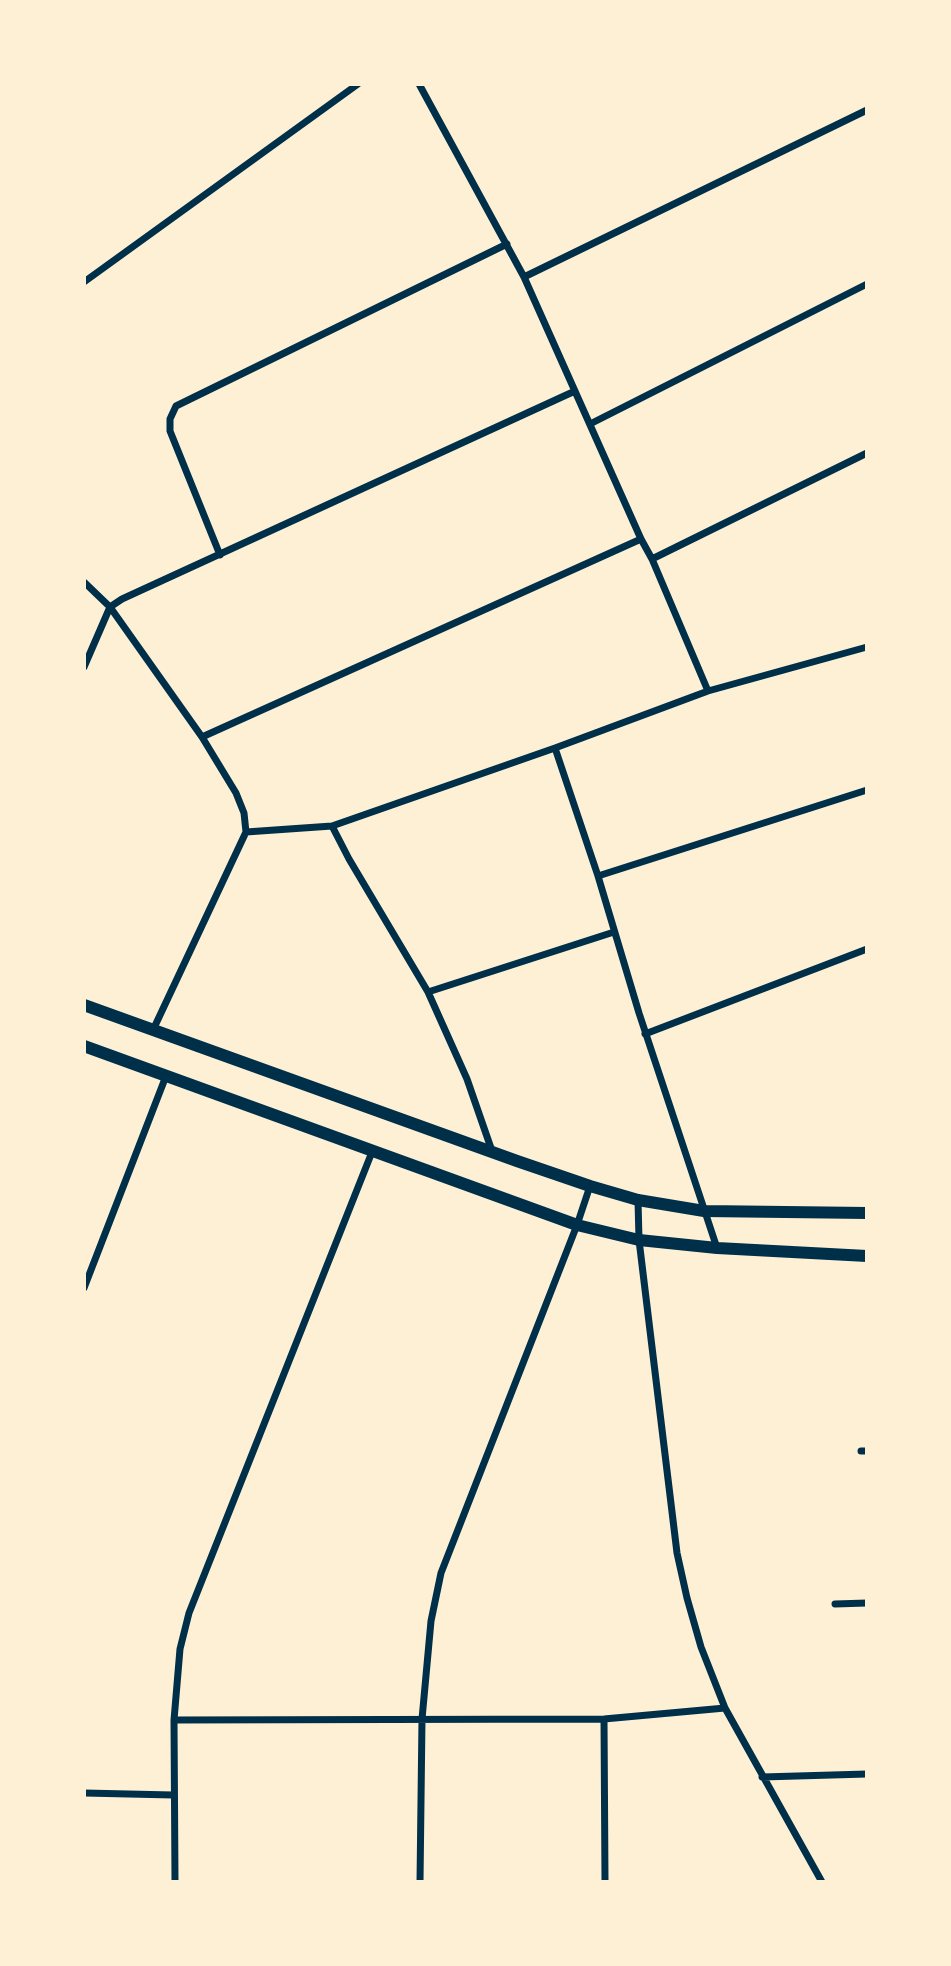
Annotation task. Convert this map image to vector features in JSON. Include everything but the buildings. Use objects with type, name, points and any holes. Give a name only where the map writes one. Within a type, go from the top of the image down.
[{"type":"street","points":[[84,282],[358,84]]},
{"type":"street","points":[[419,84],[524,277],[652,559],[708,691]]},
{"type":"street","points":[[524,277],[867,110]]},
{"type":"street","points":[[220,555],[170,431],[170,419],[176,406],[508,244]]},
{"type":"street","points":[[590,424],[867,284]]},
{"type":"street","points":[[84,667],[110,607],[122,599],[575,391]]},
{"type":"street","points":[[652,559],[867,453]]},
{"type":"street","points":[[202,737],[641,539]]},
{"type":"street","points":[[84,582],[110,607],[202,737],[236,793],[244,813],[246,832],[153,1030]]},
{"type":"street","points":[[246,832],[332,826],[708,691],[867,647]]},
{"type":"street","points":[[555,748],[717,1248]]},
{"type":"street","points":[[598,876],[867,790]]},
{"type":"street","points":[[332,826],[428,992],[467,1079],[493,1152]]},
{"type":"street","points":[[428,992],[614,932]]},
{"type":"street","points":[[646,1034],[867,949]]},
{"type":"street","points":[[84,1005],[493,1152],[638,1200],[704,1211],[867,1213]]},
{"type":"street","points":[[84,1046],[577,1225],[639,1240],[717,1248],[867,1256]]},
{"type":"street","points":[[84,1288],[166,1076]]},
{"type":"street","points":[[175,1882],[174,1720],[180,1649],[188,1613],[372,1152]]},
{"type":"street","points":[[420,1882],[422,1719],[431,1621],[442,1573],[590,1186]]},
{"type":"street","points":[[638,1200],[639,1240],[677,1553],[687,1598],[701,1647],[724,1708],[822,1882]]},
{"type":"street","points":[[835,1604],[867,1603]]},
{"type":"street","points":[[174,1720],[604,1719],[724,1708]]},
{"type":"street","points":[[604,1719],[605,1882]]},
{"type":"street","points":[[762,1777],[867,1774]]},
{"type":"street","points":[[84,1793],[173,1795]]}]
